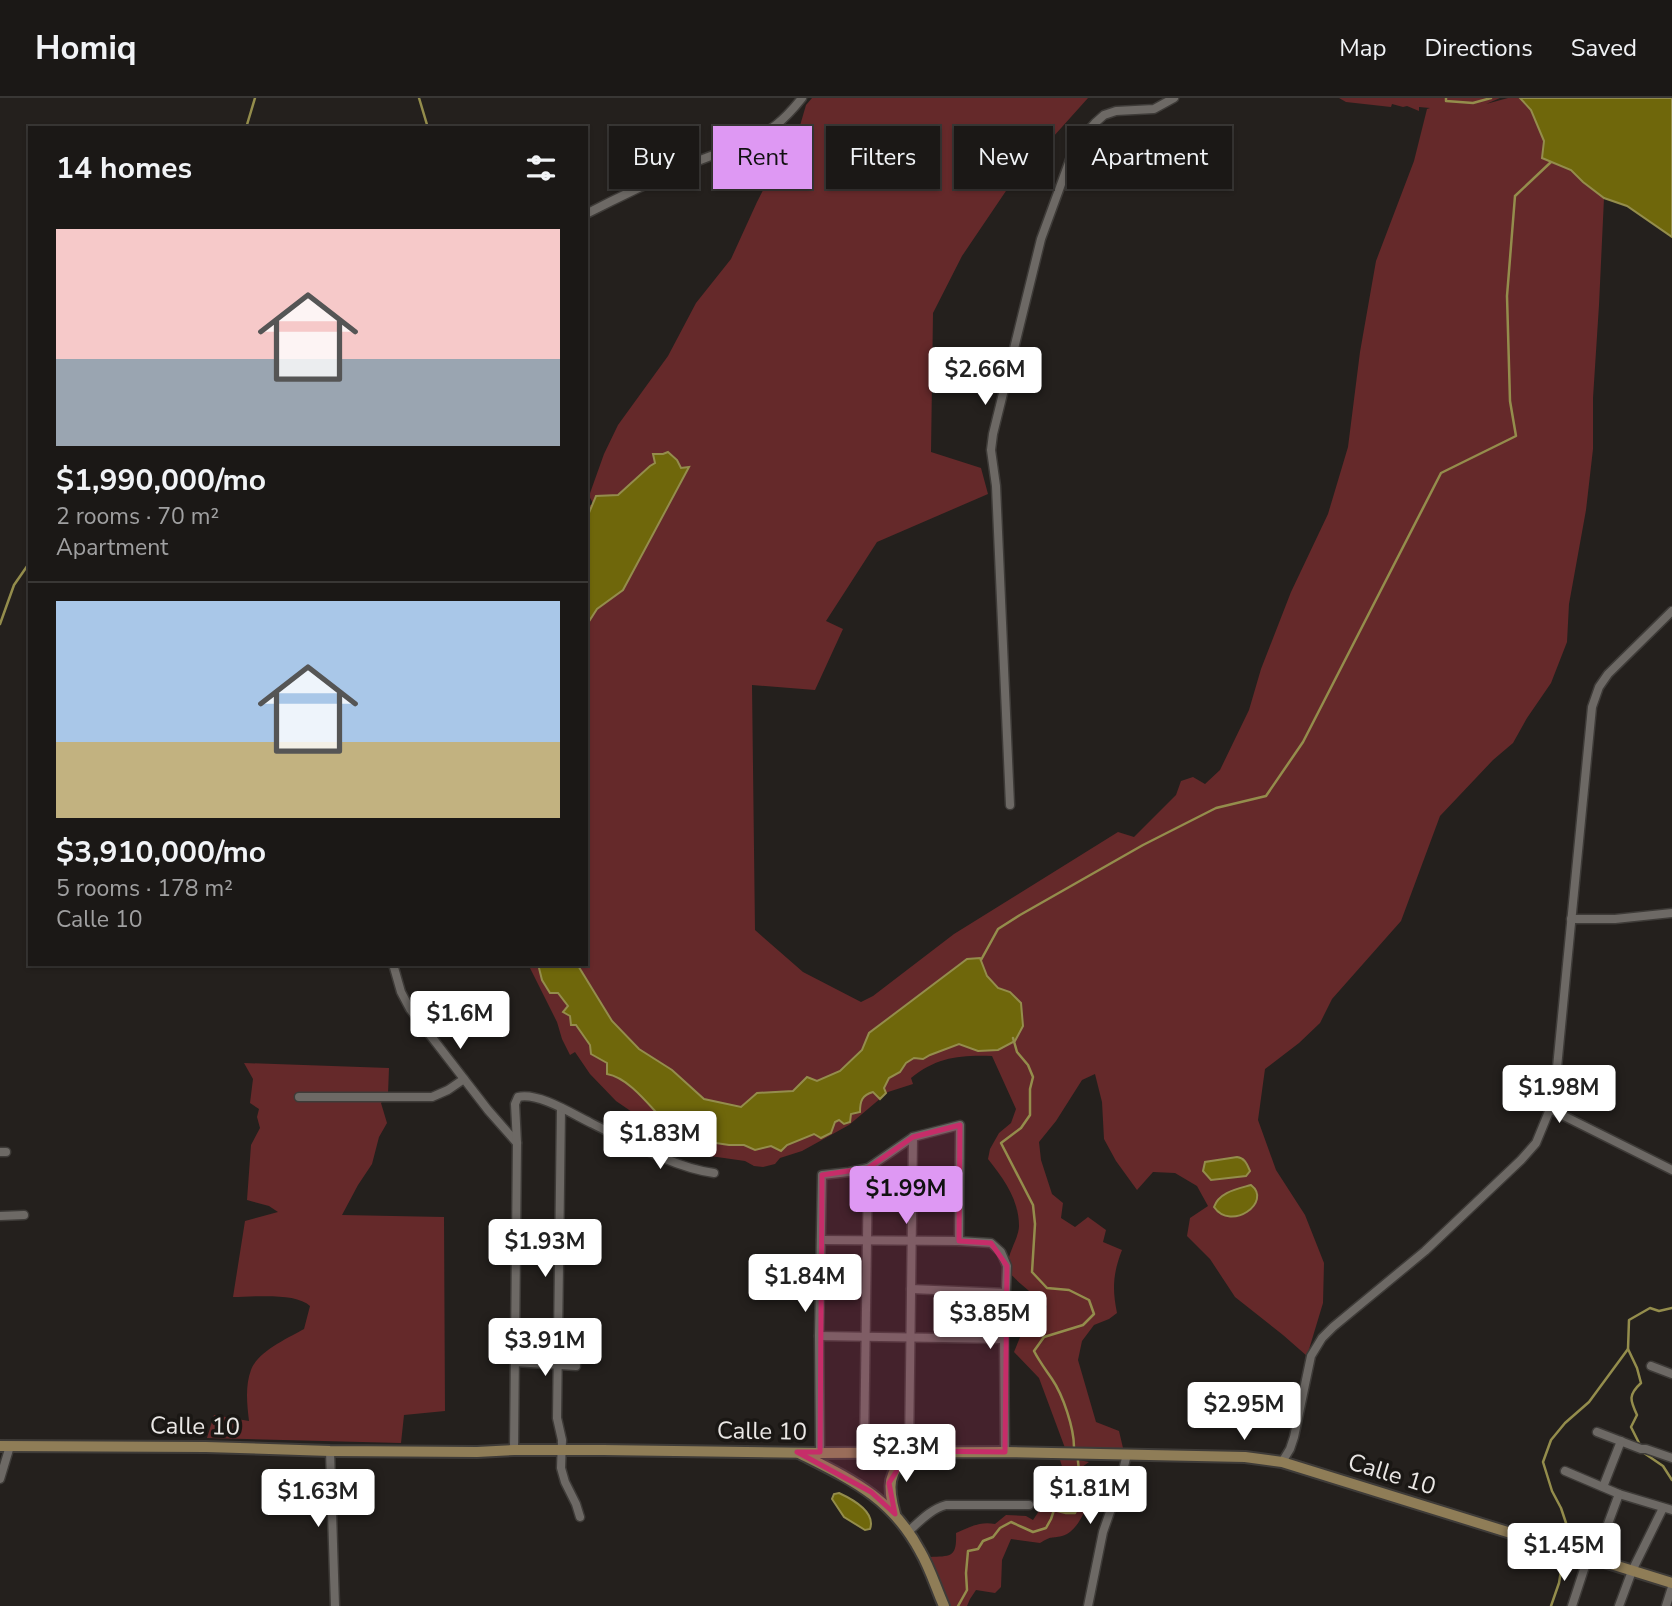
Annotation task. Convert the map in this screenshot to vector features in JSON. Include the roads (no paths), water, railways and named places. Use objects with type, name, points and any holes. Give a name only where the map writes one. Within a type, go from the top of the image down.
[{"type":"main road","name":"Calle 10","points":[[5,1446],[477,1452],[909,1451],[1245,1457],[1282,1462],[1672,1585]]},
{"type":"main road","points":[[895,1514],[889,1483],[893,1472],[909,1451]]},
{"type":"main road","points":[[797,1452],[871,1492],[895,1514],[922,1553],[944,1606]]},
{"type":"street","points":[[588,213],[628,192],[754,139],[786,117],[802,98]]},
{"type":"street","points":[[1010,805],[996,486],[991,450],[993,434],[1041,239],[1071,157],[1082,138],[1104,115],[1116,111],[1154,109],[1174,98]]},
{"type":"street","points":[[1282,1462],[1294,1437],[1311,1356],[1322,1338],[1425,1251],[1536,1143],[1550,1109],[1556,1078],[1592,708],[1599,687],[1608,674],[1672,611]]},
{"type":"street","points":[[1571,919],[1615,919],[1672,913]]},
{"type":"street","points":[[394,966],[401,992],[410,1010],[517,1143]]},
{"type":"street","points":[[299,1097],[432,1097],[464,1079]]},
{"type":"street","points":[[514,1450],[518,1097],[547,1101],[638,1146],[703,1172],[714,1173]]},
{"type":"street","points":[[561,1108],[557,1418],[562,1440],[561,1468],[580,1517]]},
{"type":"street","points":[[1550,1109],[1672,1170]]},
{"type":"street","points":[[820,1452],[822,1175],[868,1168],[913,1137],[960,1125],[959,1241]]},
{"type":"street","points":[[909,1451],[913,1137]]},
{"type":"street","points":[[864,1452],[868,1168]]},
{"type":"street","points":[[0,1216],[24,1215]]},
{"type":"street","points":[[821,1240],[991,1243],[1001,1252],[1007,1266],[1004,1339],[1005,1452]]},
{"type":"street","points":[[911,1289],[1006,1293]]},
{"type":"street","points":[[819,1336],[1004,1339]]},
{"type":"street","points":[[515,1362],[576,1366]]},
{"type":"street","points":[[1651,1366],[1672,1374]]},
{"type":"street","points":[[1597,1432],[1672,1458]]},
{"type":"street","points":[[1604,1487],[1622,1441]]},
{"type":"street","points":[[0,1479],[5,1446]]},
{"type":"street","points":[[330,1451],[335,1606]]},
{"type":"street","points":[[1088,1606],[1103,1532],[1127,1454]]},
{"type":"street","points":[[1564,1471],[1619,1494],[1667,1509],[1632,1571],[1619,1606]]},
{"type":"street","points":[[1572,1606],[1619,1494]]},
{"type":"street","points":[[909,1531],[938,1507],[946,1505],[1029,1505]]},
{"type":"street","points":[[1666,1606],[1672,1585]]},
{"type":"waterway","points":[[247,126],[255,98]]},
{"type":"waterway","points":[[419,98],[427,126]]},
{"type":"waterway","points":[[1446,98],[1446,101],[1473,103],[1491,98]]},
{"type":"waterway","points":[[981,960],[998,929],[1020,915],[1143,845],[1216,808],[1266,796],[1303,742],[1441,473],[1516,436],[1510,401],[1507,296],[1515,196],[1551,162]]},
{"type":"waterway","points":[[0,624],[14,585],[28,565]]},
{"type":"waterway","points":[[1013,1038],[1017,1052],[1028,1065],[1033,1077],[1030,1115],[1021,1128],[1001,1143],[1033,1205],[1035,1224],[1032,1272],[1047,1288],[1069,1290],[1089,1300],[1094,1314],[1083,1325],[1044,1337],[1034,1351],[1064,1403],[1074,1447]]},
{"type":"waterway","points":[[1564,1545],[1567,1526],[1543,1462],[1551,1440],[1565,1423],[1589,1402],[1628,1349],[1629,1320],[1650,1308],[1659,1311],[1672,1308]]},
{"type":"waterway","points":[[1628,1349],[1641,1383],[1632,1394],[1637,1415],[1631,1427],[1641,1447]]},
{"type":"waterway","points":[[1644,1453],[1663,1466],[1672,1480]]},
{"type":"waterway","points":[[958,1606],[967,1590],[968,1551],[978,1549],[983,1541],[993,1537],[1000,1528],[1011,1522],[1033,1532],[1046,1528],[1054,1510],[1075,1513],[1082,1487],[1078,1457]]},
{"type":"waterway","points":[[1551,1606],[1559,1583],[1564,1552]]}]
